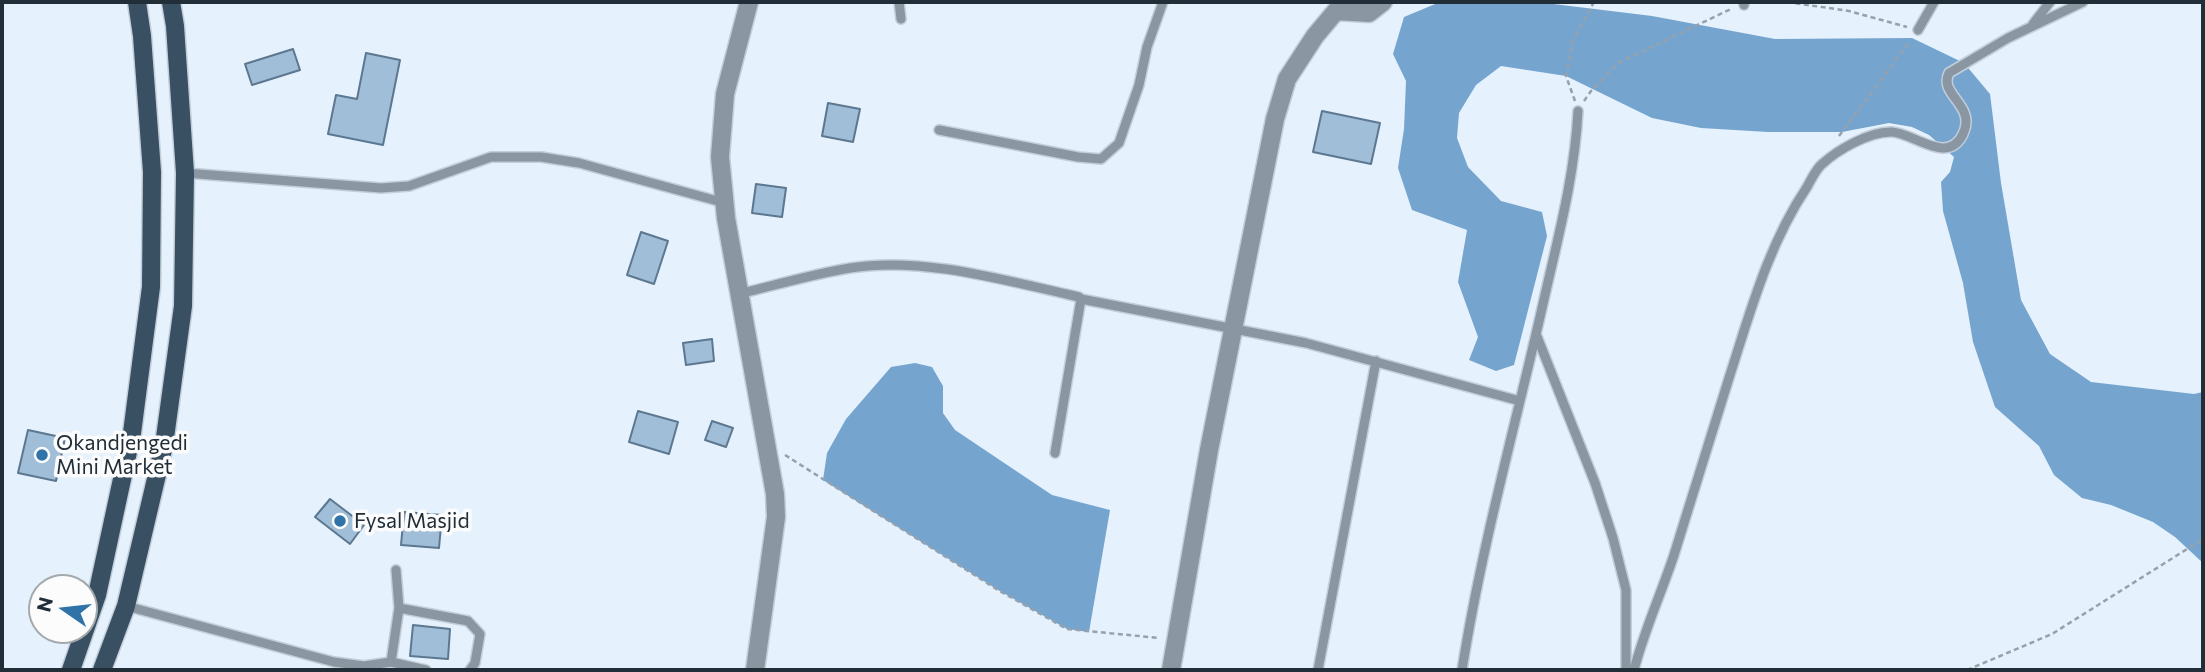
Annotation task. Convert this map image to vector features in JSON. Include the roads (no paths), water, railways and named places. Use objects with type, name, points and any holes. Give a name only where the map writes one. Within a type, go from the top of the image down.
[{"type":"main road","points":[[71,670],[97,595],[132,433],[151,287],[152,172],[137,2]]},
{"type":"main road","points":[[102,670],[126,607],[166,431],[183,306],[185,173],[171,2]]},
{"type":"street","points":[[749,2],[724,94],[720,157],[739,294],[775,494],[776,517],[755,670]]},
{"type":"street","points":[[1171,670],[1232,329],[1275,119],[1287,79],[1335,7],[1369,13],[1383,2]]},
{"type":"lane","points":[[900,2],[901,19]]},
{"type":"lane","points":[[939,130],[1101,159],[1119,143],[1163,2]]},
{"type":"lane","points":[[1918,30],[1934,2]]},
{"type":"lane","points":[[2032,26],[2050,2]]},
{"type":"lane","points":[[1634,670],[1673,557],[1754,299],[1783,226],[1821,165],[1857,141],[1878,133],[1904,134],[1934,147],[1947,147],[1958,143],[1964,133],[1967,119],[1964,109],[1946,83],[1949,73],[2032,26],[2083,2]]},
{"type":"lane","points":[[1462,670],[1470,620],[1576,146],[1578,111]]},
{"type":"lane","points":[[185,173],[381,188],[409,186],[491,157],[541,157],[579,163],[725,203]]},
{"type":"lane","points":[[739,294],[851,267],[915,266],[958,271],[1081,299],[1306,343],[1520,401]]},
{"type":"lane","points":[[1055,453],[1081,299]]},
{"type":"lane","points":[[1536,334],[1595,483],[1624,577],[1628,606],[1626,670]]},
{"type":"lane","points":[[1318,670],[1376,361]]},
{"type":"lane","points":[[391,662],[399,608],[396,570]]},
{"type":"lane","points":[[126,607],[334,663],[364,666],[391,662],[426,670]]},
{"type":"lane","points":[[399,608],[468,621],[480,634],[475,663],[470,670]]},
{"type":"water","points":[[1440,2],[1537,2],[1652,16],[1775,39],[1912,38],[1964,63],[1990,94],[2001,183],[2021,300],[2050,354],[2091,382],[2194,394],[2203,392],[2203,563],[2175,537],[2153,522],[2111,505],[2082,498],[2054,475],[2039,446],[1995,407],[1973,342],[1963,283],[1943,211],[1941,182],[1950,172],[1954,157],[1929,135],[1912,127],[1889,123],[1842,132],[1701,128],[1652,118],[1566,76],[1501,66],[1476,85],[1459,113],[1457,138],[1468,167],[1501,201],[1542,212],[1547,236],[1514,365],[1496,371],[1469,360],[1478,337],[1458,282],[1467,230],[1412,210],[1398,168],[1404,129],[1406,81],[1393,54],[1404,17]]},
{"type":"water","points":[[915,363],[932,367],[943,386],[943,413],[955,430],[1052,495],[1110,510],[1089,632],[1067,629],[998,590],[823,480],[827,453],[846,419],[891,367]]},
{"type":"place","name":"Okandjengedi Mini Market","points":[[42,455]]},
{"type":"place","name":"Fysal Masjid","points":[[340,521]]}]
